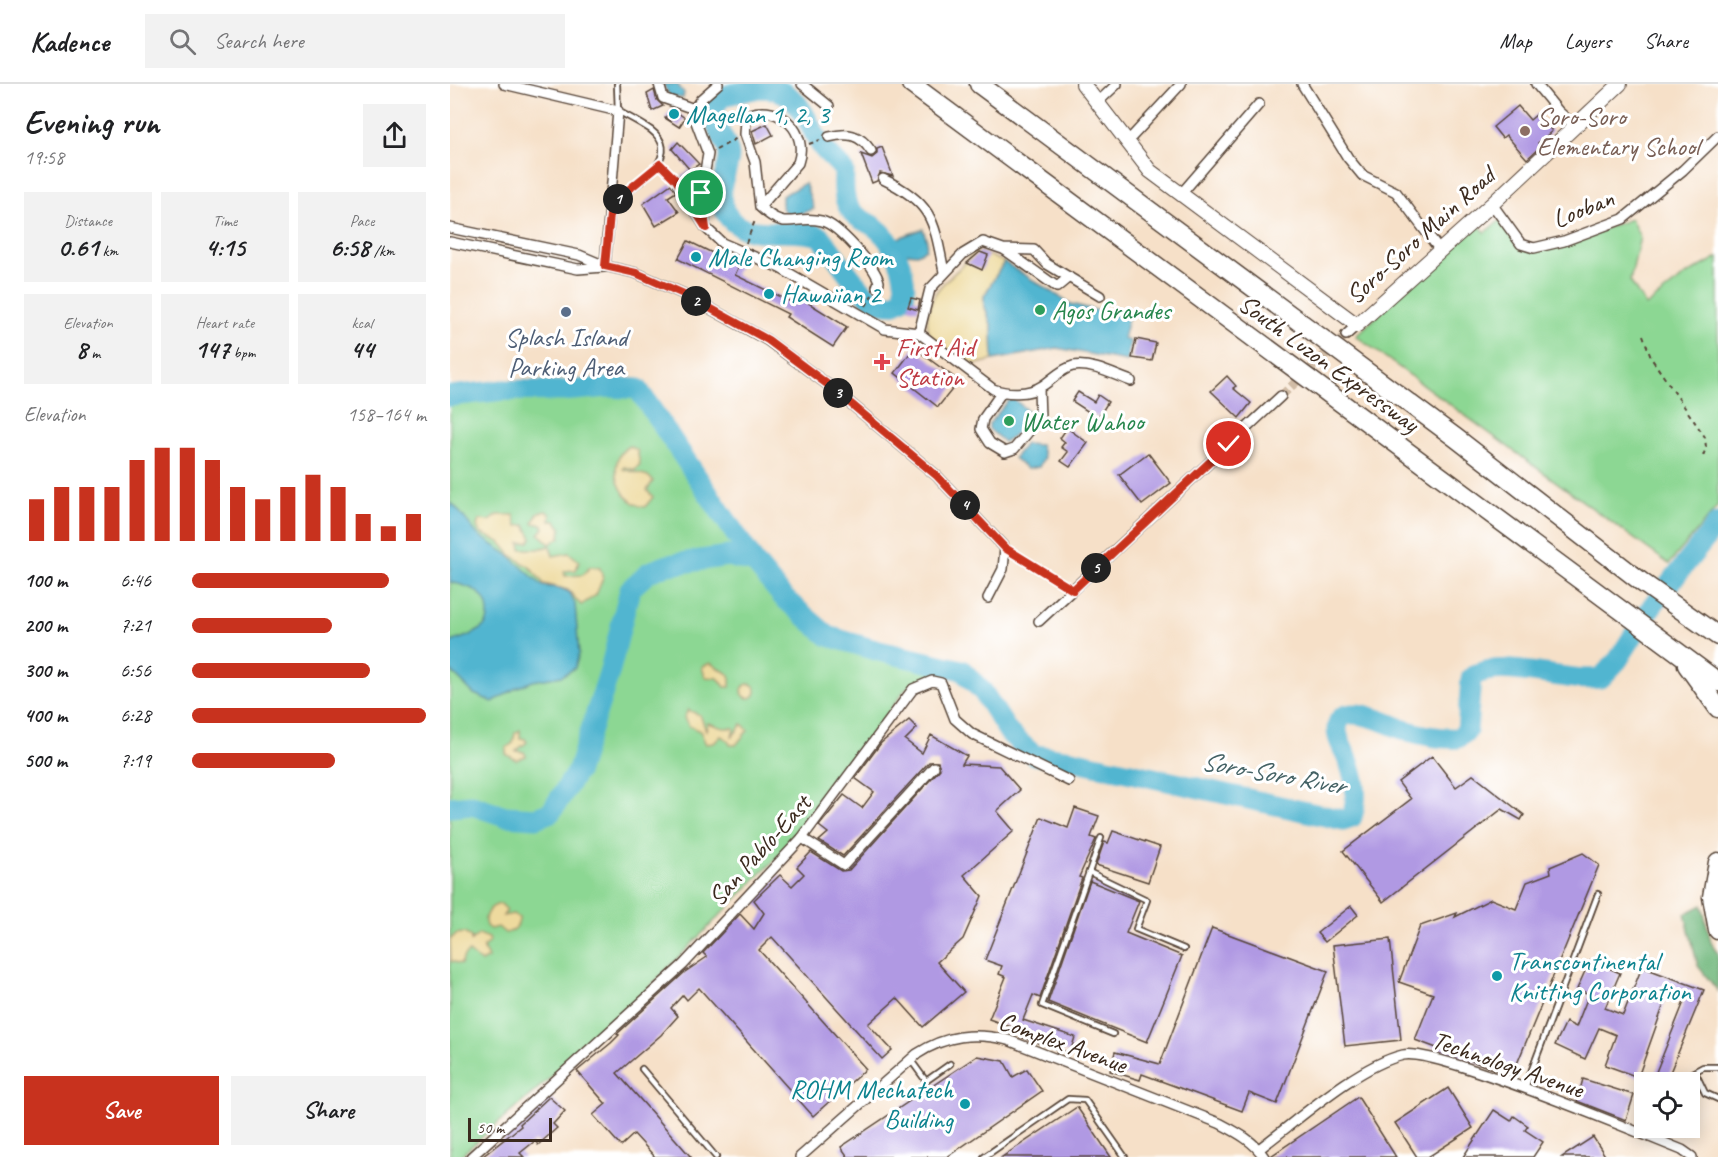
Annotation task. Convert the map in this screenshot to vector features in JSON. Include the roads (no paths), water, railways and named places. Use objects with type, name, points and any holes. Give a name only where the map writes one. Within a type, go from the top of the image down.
[{"type":"highway","name":"South Luzon Expressway","points":[[911,84],[1627,612],[1718,682]]},
{"type":"highway","name":"South Luzon Expressway","points":[[979,84],[1446,431],[1680,611],[1718,636]]},
{"type":"highway","points":[[1676,649],[1718,708]]},
{"type":"highway","points":[[1718,862],[1713,897],[1718,930]]},
{"type":"street","points":[[504,84],[618,111],[605,266]]},
{"type":"street","points":[[659,84],[663,98],[694,109]]},
{"type":"street","points":[[694,109],[718,84]]},
{"type":"street","points":[[802,84],[829,106]]},
{"type":"street","name":"Soro-Soro Main Road","points":[[1083,84],[1149,171],[1242,240],[1351,330],[1492,204],[1620,84]]},
{"type":"street","points":[[1097,103],[1117,84]]},
{"type":"street","points":[[1127,142],[1181,84]]},
{"type":"street","points":[[1302,84],[1348,158],[1362,175],[1396,192],[1439,249]]},
{"type":"street","points":[[1536,84],[1552,105],[1575,126]]},
{"type":"street","points":[[1180,194],[1259,104]]},
{"type":"street","points":[[694,109],[696,122],[708,154],[701,193],[706,228]]},
{"type":"street","points":[[760,207],[798,163],[800,147],[793,128],[784,116],[771,111],[750,114],[746,120],[745,134],[755,162],[760,207],[772,217],[785,223],[822,221],[838,229],[875,272],[879,282],[877,287]]},
{"type":"street","points":[[829,137],[842,134],[857,136],[871,151]]},
{"type":"street","name":"Looban","points":[[1492,204],[1521,244],[1534,248],[1564,241],[1623,219],[1683,170],[1718,136]]},
{"type":"street","points":[[883,179],[914,195],[925,207],[935,228],[944,272]]},
{"type":"street","points":[[676,180],[706,228],[722,243],[780,268],[885,329],[919,333],[984,383],[1002,392],[1039,389],[1063,370],[1073,366],[1090,367],[1131,381]]},
{"type":"street","points":[[450,228],[579,255],[605,266],[636,273],[768,340],[831,387],[937,476],[1005,548],[1003,569],[988,598]]},
{"type":"street","points":[[450,242],[578,269],[605,266]]},
{"type":"street","points":[[919,333],[930,289],[944,272],[975,244],[983,242],[1003,249],[1057,287],[1069,277]]},
{"type":"street","points":[[1003,249],[1034,249],[1047,264],[1100,296]]},
{"type":"street","points":[[1002,392],[983,419],[981,429],[990,443],[1005,452],[1014,449],[1040,418],[1039,389]]},
{"type":"street","points":[[1039,621],[1281,396]]},
{"type":"street","name":"San Pablo-East","points":[[471,1157],[683,965],[802,838],[913,689],[932,681],[941,683],[955,719],[972,734],[1069,781]]},
{"type":"street","points":[[802,838],[844,865],[934,767]]},
{"type":"street","name":"Complex Avenue","points":[[800,1157],[910,1059],[939,1041],[963,1035],[1008,1040],[1219,1123],[1240,1134],[1262,1153]]},
{"type":"street","name":"Technology Avenue","points":[[1262,1153],[1368,1070],[1401,1055],[1411,1054],[1436,1058],[1524,1090],[1682,1150],[1692,1157]]},
{"type":"lane","points":[[611,204],[660,164],[662,157],[662,144],[652,130],[618,111],[617,84]]},
{"type":"lane","points":[[1101,838],[1042,1005],[1113,1034]]},
{"type":"lane","points":[[1089,872],[1148,900],[1136,929],[1185,949]]},
{"type":"lane","points":[[1524,1090],[1598,894]]},
{"type":"lane","points":[[910,1059],[926,1081],[950,1064]]},
{"type":"lane","points":[[1695,1072],[1704,1067],[1718,1067]]},
{"type":"lane","points":[[642,1069],[716,1157]]},
{"type":"lane","points":[[1700,1082],[1705,1093],[1718,1099]]},
{"type":"lane","points":[[984,1157],[1068,1099],[1076,1097],[1085,1100],[1125,1157]]},
{"type":"water","points":[[663,84],[677,84],[684,93],[683,98],[670,97]]},
{"type":"water","points":[[805,183],[814,209],[797,215],[789,214],[782,208],[782,196]]},
{"type":"water","points":[[923,229],[927,241],[926,249],[917,254],[905,253],[898,238]]},
{"type":"water","name":"Agos Grandes","points":[[1004,262],[1071,304],[1128,318],[1123,339],[1130,341],[1127,361],[1057,348],[993,360],[992,327],[984,304],[984,296]]},
{"type":"water","name":"Water Wahoo","points":[[1014,399],[1029,412],[1020,429],[1004,442],[989,429],[989,424],[1008,401]]},
{"type":"water","points":[[1025,444],[1040,445],[1044,457],[1039,467],[1027,469],[1014,458]]},
{"type":"water","points":[[450,503],[478,535],[507,554],[543,586],[560,588],[569,592],[575,604],[579,654],[575,668],[562,676],[533,681],[516,688],[493,702],[474,694],[450,670],[450,643],[480,629],[487,621],[488,612],[487,605],[480,594],[470,588],[450,582]]},
{"type":"waterway","points":[[759,88],[773,89],[792,99],[805,115],[822,147],[844,171],[845,199],[849,208],[882,233],[894,249],[902,269],[904,298],[891,304],[879,302],[867,295],[819,236],[744,228],[733,222],[724,210],[721,187],[729,156],[716,123],[713,108],[723,96],[759,88]]},
{"type":"waterway","name":"Soro-Soro River","points":[[450,396],[504,390],[561,391],[611,387],[638,389],[755,563],[783,597],[828,636],[879,651],[962,670],[983,692],[1009,733],[1034,755],[1072,760],[1343,820],[1352,817],[1356,793],[1352,770],[1338,736],[1337,729],[1340,719],[1356,714],[1368,716],[1408,731],[1439,738],[1458,738],[1467,731],[1471,678],[1482,672],[1514,670],[1586,679],[1601,678],[1618,660],[1652,606],[1718,523]]},
{"type":"waterway","points":[[450,807],[472,805],[505,816],[536,818],[551,812],[578,770],[610,670],[630,589],[649,572],[668,565],[728,556],[755,563]]},
{"type":"tunnel","points":[[1281,396],[1346,335]]},
{"type":"place","name":"Magellan 1, 2, 3","points":[[674,114]]},
{"type":"place","name":"Soro-Soro Elementary School","points":[[1525,131]]},
{"type":"place","name":"Male Changing Room","points":[[696,257]]},
{"type":"place","name":"Hawaiian 2","points":[[769,294]]},
{"type":"place","name":"Agos Grandes","points":[[1040,310]]},
{"type":"place","name":"Splash Island Parking Area","points":[[566,312]]},
{"type":"place","name":"First Aid Station","points":[[882,362]]},
{"type":"place","name":"Water Wahoo","points":[[1009,421]]},
{"type":"place","name":"Transcontinental Knitting Corporation","points":[[1497,976]]},
{"type":"place","name":"ROHM Mechatech Building","points":[[965,1104]]}]
